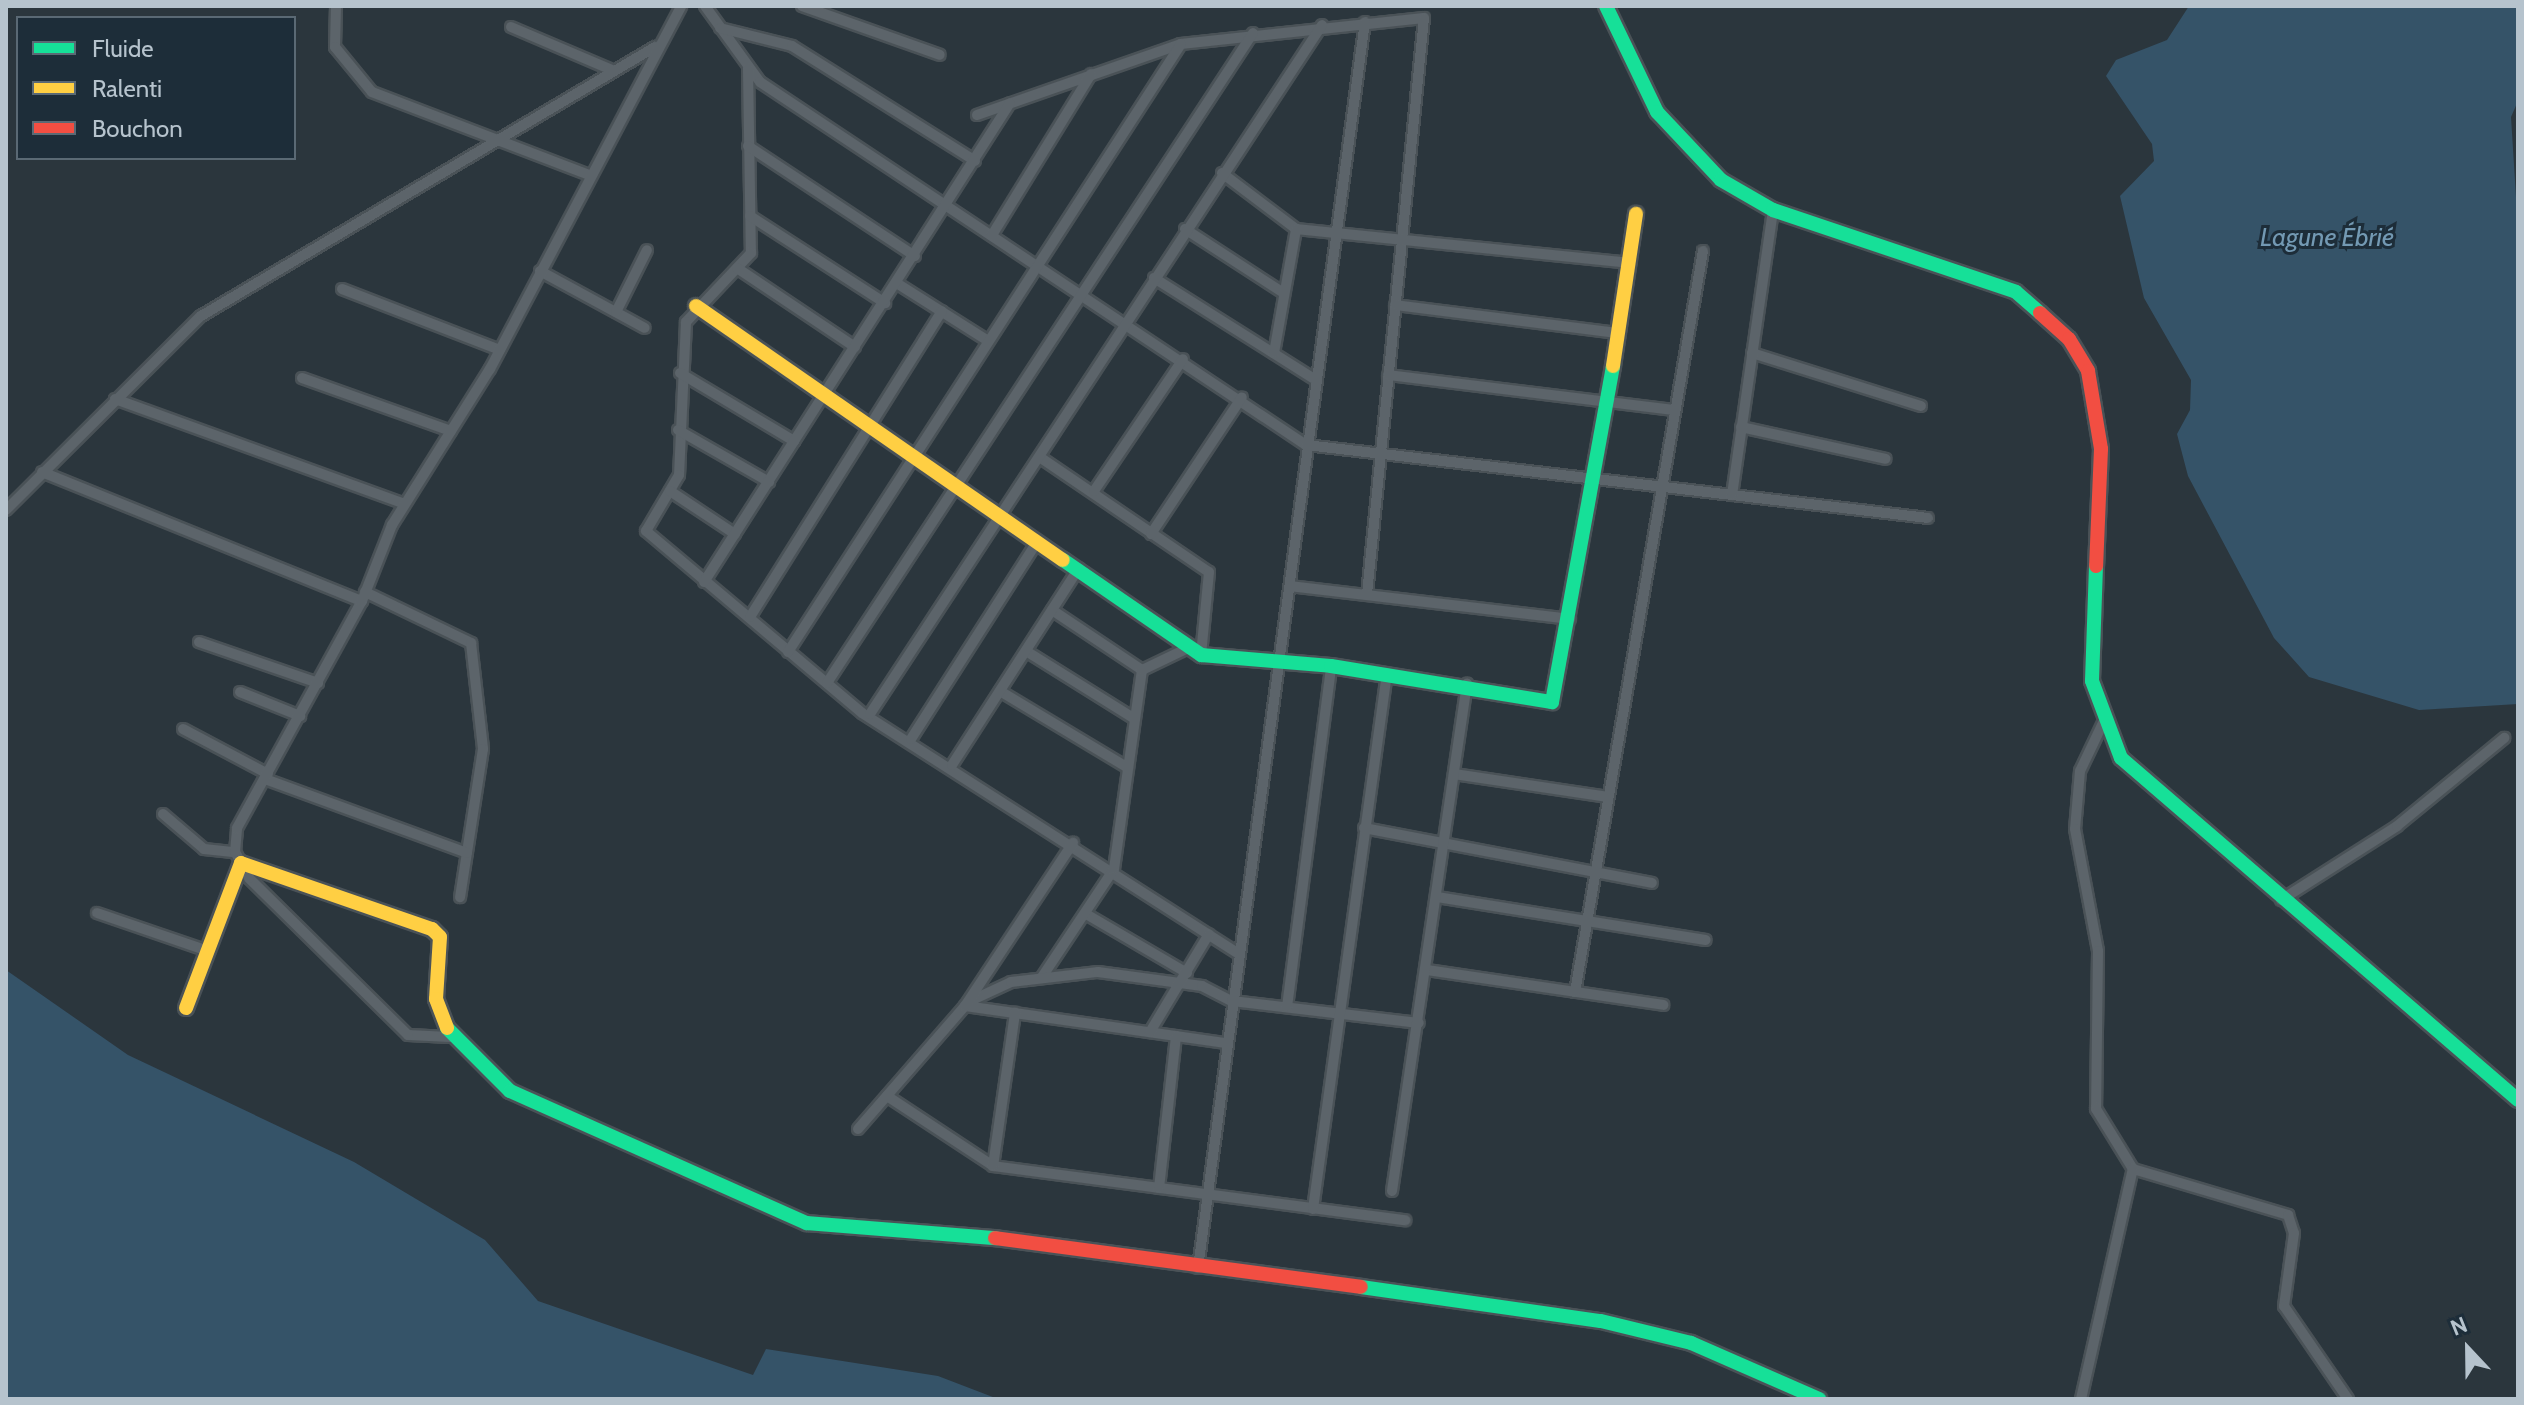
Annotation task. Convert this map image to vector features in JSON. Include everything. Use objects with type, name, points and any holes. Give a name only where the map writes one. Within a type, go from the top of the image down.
[{"type":"street","points":[[336,6],[335,47],[372,92],[491,140],[587,174]]},
{"type":"street","points":[[186,1008],[238,858],[237,828],[364,596],[405,504],[500,350],[587,174],[681,6]]},
{"type":"street","points":[[705,6],[748,68],[992,235],[1242,397],[1306,445],[1596,479],[1663,482],[1732,495],[1928,518]]},
{"type":"street","points":[[1606,6],[1657,112],[1721,180],[1773,210],[2016,292],[2069,339],[2088,371],[2100,437],[2091,643],[2103,723],[2142,781],[2518,1100]]},
{"type":"street","points":[[810,7],[940,55]]},
{"type":"street","points":[[977,115],[1181,44],[1322,25],[1424,18],[1367,594]]},
{"type":"street","points":[[1198,1268],[1277,659],[1290,586],[1313,378],[1337,236],[1365,22]]},
{"type":"street","points":[[870,714],[1001,520],[1185,229],[1322,25]]},
{"type":"street","points":[[511,27],[614,71]]},
{"type":"street","points":[[720,28],[792,46],[975,161]]},
{"type":"street","points":[[827,683],[1253,33]]},
{"type":"street","points":[[788,652],[910,455],[1181,44]]},
{"type":"street","points":[[6,510],[201,316],[491,140],[657,46]]},
{"type":"street","points":[[748,68],[751,253],[696,306],[686,322],[680,373],[679,475],[646,531],[788,652],[870,714],[1114,869],[1238,953]]},
{"type":"street","points":[[992,235],[1091,74]]},
{"type":"street","points":[[704,582],[823,393],[898,284],[1010,103]]},
{"type":"street","points":[[748,146],[915,256]]},
{"type":"street","points":[[1222,173],[1296,229],[1337,236],[1402,239],[1628,263]]},
{"type":"street","points":[[1732,495],[1773,210]]},
{"type":"street","points":[[1142,670],[1196,651],[1467,684],[1552,702],[1596,479],[1636,214]]},
{"type":"street","points":[[750,216],[885,303]]},
{"type":"street","points":[[1185,229],[1282,292]]},
{"type":"street","points":[[1274,353],[1282,292],[1296,229]]},
{"type":"street","points":[[616,312],[647,250]]},
{"type":"street","points":[[1575,992],[1703,251]]},
{"type":"street","points":[[737,268],[855,347]]},
{"type":"street","points":[[540,271],[645,328]]},
{"type":"street","points":[[1154,278],[1313,378]]},
{"type":"street","points":[[898,284],[985,339]]},
{"type":"street","points":[[342,289],[500,350]]},
{"type":"street","points":[[1395,305],[1618,333]]},
{"type":"street","points":[[696,306],[1001,520],[1079,568],[1196,651]]},
{"type":"street","points":[[750,617],[866,424],[942,311]]},
{"type":"street","points":[[1752,353],[1921,406]]},
{"type":"street","points":[[1094,491],[1183,359]]},
{"type":"street","points":[[680,373],[794,441]]},
{"type":"street","points":[[1388,375],[1675,410]]},
{"type":"street","points":[[302,378],[451,431]]},
{"type":"street","points":[[1151,534],[1242,397]]},
{"type":"street","points":[[115,399],[405,504]]},
{"type":"street","points":[[1741,427],[1886,459]]},
{"type":"street","points":[[678,430],[769,482]]},
{"type":"street","points":[[1041,458],[1094,491],[1209,572],[1196,651]]},
{"type":"street","points":[[42,472],[364,596],[471,643],[483,749],[460,897]]},
{"type":"street","points":[[670,491],[735,534]]},
{"type":"street","points":[[911,739],[1037,542]]},
{"type":"street","points":[[952,765],[1079,568]]},
{"type":"street","points":[[1290,586],[1570,619]]},
{"type":"street","points":[[1052,610],[1142,670]]},
{"type":"street","points":[[199,642],[318,683]]},
{"type":"street","points":[[1026,651],[1135,719]]},
{"type":"street","points":[[1287,1007],[1331,666]]},
{"type":"street","points":[[1042,977],[1114,869],[1142,670]]},
{"type":"street","points":[[1313,1209],[1387,673]]},
{"type":"street","points":[[1392,1191],[1467,684]]},
{"type":"street","points":[[1000,691],[1128,768]]},
{"type":"street","points":[[240,692],[300,716]]},
{"type":"street","points":[[2103,723],[2080,771],[2076,858],[2098,951],[2096,1109],[2133,1169],[2288,1215],[2294,1233],[2284,1306],[2348,1399]]},
{"type":"street","points":[[183,729],[266,777],[467,853]]},
{"type":"street","points":[[2281,900],[2397,826],[2504,738]]},
{"type":"street","points":[[1454,774],[1608,797]]},
{"type":"street","points":[[163,814],[204,849],[238,858],[432,929],[440,937],[436,999],[450,1037],[510,1091],[807,1223],[1039,1242],[1198,1268],[1601,1321],[1691,1343],[1819,1399]]},
{"type":"street","points":[[1364,828],[1445,838],[1652,883]]},
{"type":"street","points":[[858,1129],[967,1004],[1073,843]]},
{"type":"street","points":[[238,858],[408,1035],[450,1037]]},
{"type":"street","points":[[1437,897],[1706,940]]},
{"type":"street","points":[[97,913],[205,950]]},
{"type":"street","points":[[1086,914],[1184,977],[1232,1001],[1419,1023]]},
{"type":"street","points":[[1150,1032],[1209,934]]},
{"type":"street","points":[[1427,970],[1663,1005]]},
{"type":"street","points":[[967,1004],[992,987],[1042,977],[1098,972],[1184,977]]},
{"type":"street","points":[[967,1004],[1226,1043]]},
{"type":"street","points":[[993,1166],[1015,1013]]},
{"type":"street","points":[[1159,1188],[1176,1036]]},
{"type":"street","points":[[887,1096],[993,1166],[1405,1220]]},
{"type":"street","points":[[2081,1399],[2133,1169]]},
{"type":"water","name":"Lagune Ébrié","points":[[2189,6],[2518,6],[2518,101],[2511,117],[2518,229],[2518,704],[2419,710],[2309,677],[2274,638],[2188,476],[2177,434],[2190,410],[2191,380],[2144,298],[2120,196],[2154,161],[2152,144],[2106,76],[2116,60],[2167,40]]},
{"type":"water","points":[[6,970],[128,1055],[354,1162],[485,1240],[538,1301],[753,1375],[766,1349],[938,1376],[998,1399],[6,1399]]},
{"type":"traffic: fast","points":[[1606,6],[1657,112],[1721,180],[1773,210],[2016,292],[2040,313]]},
{"type":"traffic: fast","points":[[1063,560],[1201,655],[1331,666],[1552,702],[1613,366]]},
{"type":"traffic: fast","points":[[2096,566],[2092,681],[2121,758],[2518,1100]]},
{"type":"traffic: fast","points":[[447,1028],[510,1091],[807,1223],[995,1238]]},
{"type":"traffic: fast","points":[[1361,1287],[1601,1321],[1691,1343],[1819,1399]]},
{"type":"traffic: slow","points":[[1613,366],[1636,214]]},
{"type":"traffic: slow","points":[[696,306],[1063,560]]},
{"type":"traffic: slow","points":[[186,1008],[241,863],[432,929],[440,937],[436,999],[447,1028]]},
{"type":"traffic: jam","points":[[2040,313],[2069,339],[2088,371],[2101,449],[2096,566]]},
{"type":"traffic: jam","points":[[995,1238],[1361,1287]]}]
